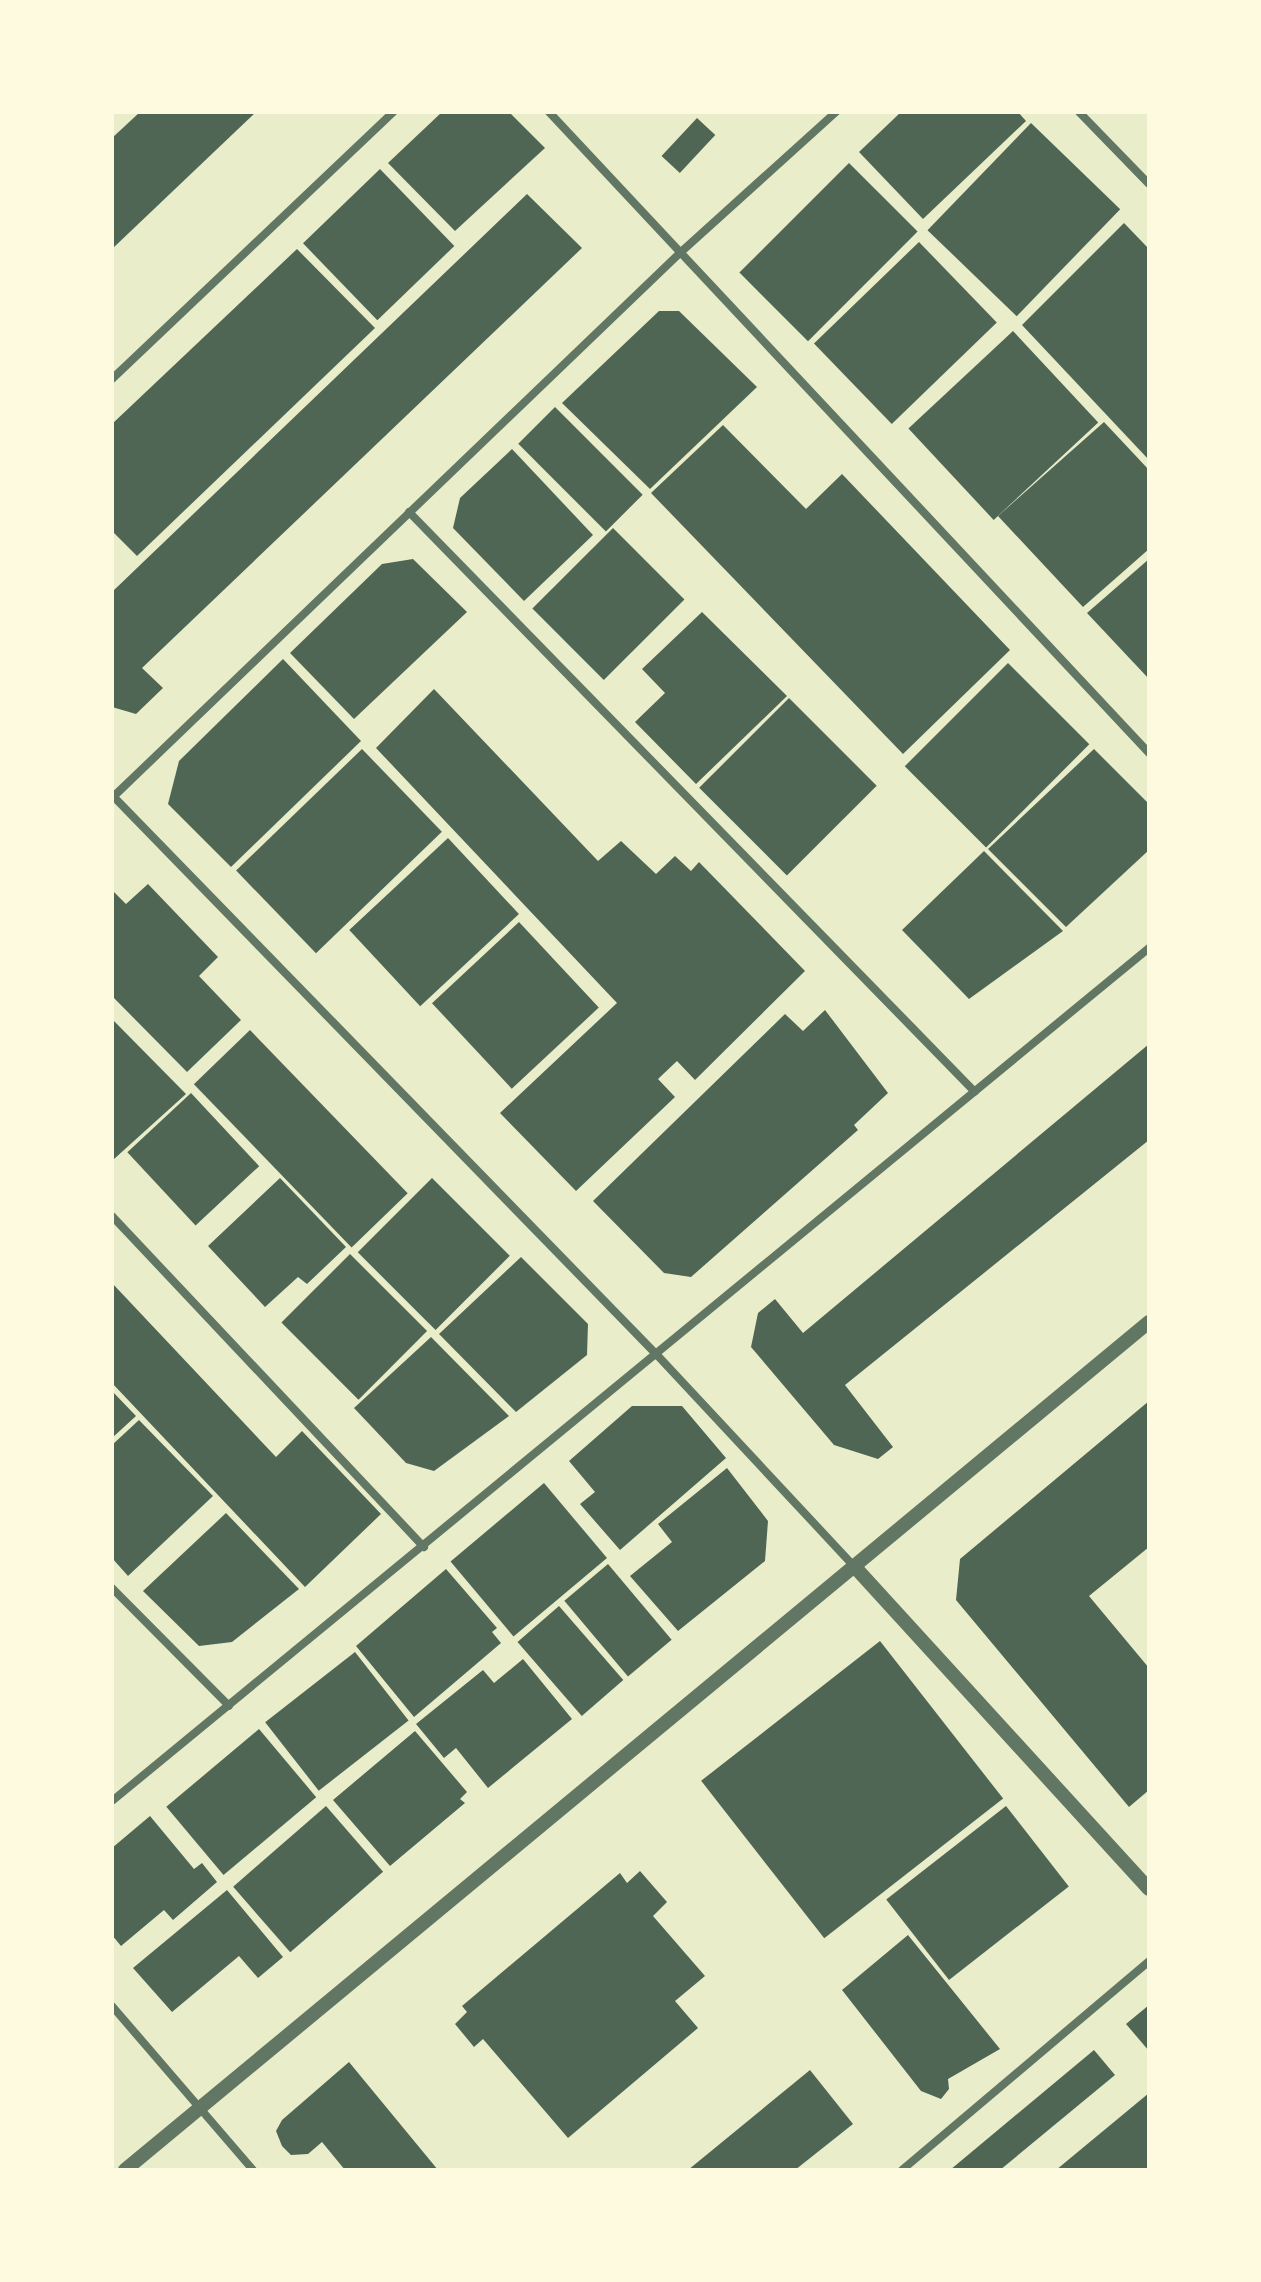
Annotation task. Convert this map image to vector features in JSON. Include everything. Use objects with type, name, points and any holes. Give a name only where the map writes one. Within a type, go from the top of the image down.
[{"type":"street","points":[[112,379],[393,112]]},
{"type":"street","points":[[549,112],[1149,753]]},
{"type":"street","points":[[836,112],[681,252],[112,796],[658,1356],[1149,1889]]},
{"type":"street","points":[[1079,112],[1149,184]]},
{"type":"street","points":[[409,512],[975,1092]]},
{"type":"street","points":[[112,1801],[658,1356],[1149,948]]},
{"type":"street","points":[[112,1216],[424,1547]]},
{"type":"street","points":[[125,2170],[1149,1322]]},
{"type":"street","points":[[112,1588],[229,1706]]},
{"type":"street","points":[[902,2170],[1149,1961]]},
{"type":"street","points":[[112,2006],[253,2170]]},
{"type":"building","points":[[140,112],[256,112],[112,249],[112,138]]},
{"type":"building","points":[[442,112],[509,112],[545,148],[455,231],[388,163]]},
{"type":"building","points":[[901,112],[1018,112],[1026,121],[923,219],[859,152]]},
{"type":"building","points":[[697,118],[715,135],[680,173],[662,156]]},
{"type":"building","points":[[1031,123],[1120,209],[1017,316],[927,230]]},
{"type":"building","points":[[849,163],[918,232],[808,341],[739,273]]},
{"type":"building","points":[[380,169],[454,246],[377,320],[303,243]]},
{"type":"building","points":[[527,194],[582,248],[142,668],[163,688],[136,714],[112,707],[112,592]]},
{"type":"building","points":[[1124,223],[1149,249],[1149,460],[1022,325]]},
{"type":"building","points":[[919,242],[997,323],[892,424],[814,343]]},
{"type":"building","points":[[297,249],[375,328],[137,556],[112,531],[112,424]]},
{"type":"building","points":[[659,311],[679,311],[757,387],[650,489],[562,403]]},
{"type":"building","points":[[1013,331],[1098,422],[994,520],[908,429]]},
{"type":"building","points":[[555,407],[643,495],[606,531],[518,444]]},
{"type":"building","points":[[1104,422],[1149,470],[1149,549],[1083,607],[998,516]]},
{"type":"building","points":[[723,425],[806,509],[842,474],[1010,650],[903,754],[651,493]]},
{"type":"building","points":[[512,449],[593,535],[524,601],[453,528],[460,498]]},
{"type":"building","points":[[613,528],[684,599],[604,680],[532,609]]},
{"type":"building","points":[[413,559],[467,612],[354,719],[290,653],[382,564]]},
{"type":"building","points":[[1149,559],[1149,679],[1087,613]]},
{"type":"building","points":[[702,612],[787,696],[696,784],[635,722],[665,693],[642,669]]},
{"type":"building","points":[[283,659],[361,741],[231,867],[168,804],[179,761]]},
{"type":"building","points":[[1008,663],[1089,744],[986,848],[905,766]]},
{"type":"building","points":[[434,689],[598,861],[621,841],[656,874],[675,856],[691,871],[699,862],[805,971],[695,1080],[677,1061],[658,1079],[675,1097],[576,1191],[500,1113],[617,1003],[376,748]]},
{"type":"building","points":[[789,698],[877,786],[787,875],[699,788]]},
{"type":"building","points":[[362,749],[442,832],[316,953],[236,871]]},
{"type":"building","points":[[1094,749],[1149,804],[1149,850],[1066,927],[988,849]]},
{"type":"building","points":[[448,838],[519,914],[420,1006],[349,930]]},
{"type":"building","points":[[984,851],[1063,931],[969,999],[902,930]]},
{"type":"building","points":[[148,884],[218,957],[199,976],[241,1020],[187,1072],[112,996],[112,890],[126,904]]},
{"type":"building","points":[[519,922],[599,1008],[512,1089],[432,1003]]},
{"type":"building","points":[[825,1010],[888,1093],[854,1125],[858,1130],[691,1277],[664,1273],[593,1201],[785,1014],[803,1031]]},
{"type":"building","points":[[112,1019],[186,1094],[114,1159],[112,1157]]},
{"type":"building","points":[[250,1030],[408,1193],[352,1247],[194,1084]]},
{"type":"building","points":[[1149,1044],[1149,1140],[845,1385],[893,1447],[878,1459],[834,1445],[751,1347],[758,1313],[775,1299],[803,1333]]},
{"type":"building","points":[[191,1093],[259,1166],[196,1225],[127,1152]]},
{"type":"building","points":[[280,1178],[346,1247],[307,1284],[298,1277],[265,1307],[208,1246]]},
{"type":"building","points":[[432,1178],[510,1256],[436,1330],[358,1252]]},
{"type":"building","points":[[350,1254],[427,1331],[358,1400],[281,1323]]},
{"type":"building","points":[[521,1257],[588,1324],[587,1355],[516,1412],[439,1334]]},
{"type":"building","points":[[112,1283],[276,1457],[302,1431],[381,1514],[305,1587],[112,1383]]},
{"type":"building","points":[[431,1337],[509,1416],[434,1471],[406,1463],[354,1408]]},
{"type":"building","points":[[112,1391],[136,1416],[112,1438]]},
{"type":"building","points":[[1149,1401],[1149,1547],[1089,1596],[1149,1668],[1149,1790],[1129,1807],[956,1600],[960,1559]]},
{"type":"building","points":[[632,1406],[682,1406],[726,1458],[620,1550],[580,1504],[595,1492],[569,1461]]},
{"type":"building","points":[[139,1420],[213,1496],[128,1576],[112,1558],[112,1445]]},
{"type":"building","points":[[727,1468],[768,1521],[765,1561],[678,1631],[630,1576],[672,1542],[658,1524]]},
{"type":"building","points":[[544,1483],[607,1558],[514,1636],[451,1561]]},
{"type":"building","points":[[226,1513],[299,1589],[232,1642],[199,1646],[143,1591]]},
{"type":"building","points":[[608,1564],[672,1640],[628,1676],[564,1601]]},
{"type":"building","points":[[446,1569],[497,1628],[492,1632],[501,1643],[414,1717],[356,1646]]},
{"type":"building","points":[[559,1606],[623,1680],[582,1716],[517,1642]]},
{"type":"building","points":[[880,1641],[1003,1799],[824,1938],[701,1781]]},
{"type":"building","points":[[355,1652],[409,1721],[319,1791],[265,1722]]},
{"type":"building","points":[[523,1659],[572,1719],[488,1788],[456,1748],[444,1758],[416,1724],[483,1670],[494,1683]]},
{"type":"building","points":[[259,1729],[316,1797],[224,1875],[166,1807]]},
{"type":"building","points":[[415,1731],[467,1792],[460,1799],[465,1803],[390,1866],[333,1800]]},
{"type":"building","points":[[326,1806],[383,1872],[290,1952],[233,1887]]},
{"type":"building","points":[[1006,1806],[1069,1886],[949,1980],[886,1900]]},
{"type":"building","points":[[150,1816],[194,1869],[202,1863],[217,1882],[173,1920],[164,1910],[121,1946],[112,1935],[112,1848]]},
{"type":"building","points":[[640,1871],[667,1902],[653,1916],[705,1976],[675,2001],[698,2028],[568,2138],[483,2039],[474,2047],[455,2024],[467,2012],[462,2006],[620,1873],[627,1883]]},
{"type":"building","points":[[227,1890],[283,1957],[258,1978],[239,1956],[172,2012],[133,1968]]},
{"type":"building","points":[[908,1935],[1000,2049],[948,2079],[949,2089],[941,2099],[921,2091],[842,1990]]},
{"type":"building","points":[[1149,2005],[1149,2051],[1126,2024]]},
{"type":"building","points":[[1094,2050],[1115,2075],[1000,2170],[950,2170]]},
{"type":"building","points":[[349,2062],[438,2170],[345,2170],[322,2142],[308,2154],[291,2155],[282,2146],[276,2131],[282,2120]]},
{"type":"building","points":[[810,2070],[853,2124],[795,2170],[688,2170]]},
{"type":"building","points":[[1149,2093],[1149,2170],[1056,2170]]}]
